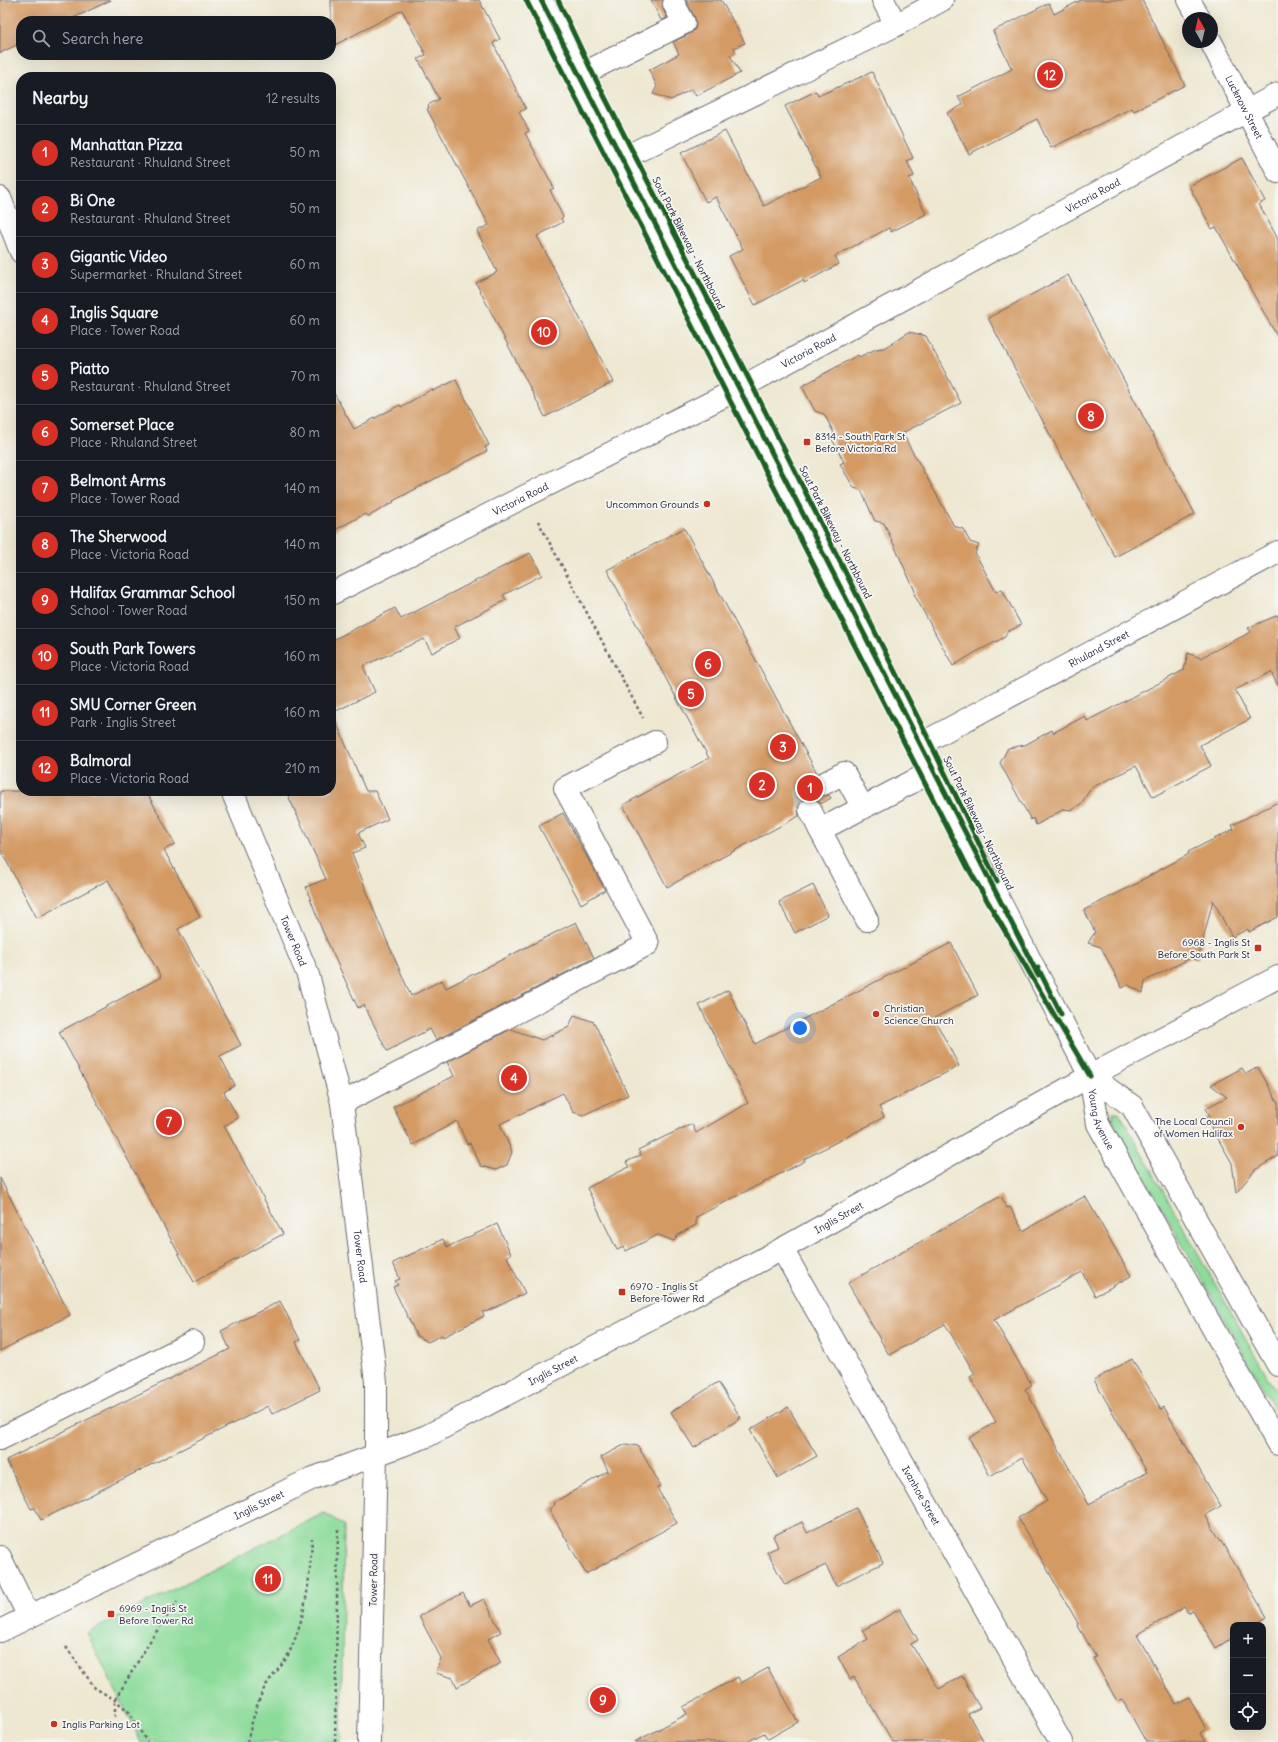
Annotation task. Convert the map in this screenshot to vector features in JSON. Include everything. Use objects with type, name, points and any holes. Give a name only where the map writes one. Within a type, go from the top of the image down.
[{"type":"street","points":[[541,0],[740,388],[919,745],[1090,1076]]},
{"type":"street","points":[[883,0],[896,25]]},
{"type":"street","points":[[623,158],[896,25],[942,0]]},
{"type":"street","points":[[1189,0],[1195,12]]},
{"type":"street","points":[[580,75],[684,23],[674,4]]},
{"type":"street","name":"Lucknow Street","points":[[1214,48],[1278,172]]},
{"type":"street","name":"Victoria Road","points":[[336,591],[740,388],[1278,94]]},
{"type":"street","points":[[0,198],[16,239]]},
{"type":"street","name":"Rhuland Street","points":[[919,745],[1278,552]]},
{"type":"street","points":[[342,1103],[648,944],[565,788],[655,742]]},
{"type":"street","points":[[820,830],[933,771]]},
{"type":"street","points":[[823,784],[844,773],[863,808]]},
{"type":"street","name":"Tower Road","points":[[234,796],[308,975],[342,1103],[376,1382],[376,1454],[368,1742]]},
{"type":"street","points":[[810,810],[867,920]]},
{"type":"street","name":"Inglis Street","points":[[0,1631],[311,1479],[427,1436],[782,1249],[1090,1076],[1278,976]]},
{"type":"street","name":"Young Avenue","points":[[1090,1076],[1132,1106],[1278,1365]]},
{"type":"street","name":"Young Avenue","points":[[1090,1076],[1098,1124],[1278,1444]]},
{"type":"street","name":"Ivanhoe Street","points":[[782,1249],[1060,1742]]},
{"type":"street","points":[[0,1439],[192,1342]]},
{"type":"street","points":[[0,1557],[29,1617]]},
{"type":"path","points":[[525,496],[655,742]]},
{"type":"path","points":[[335,1742],[338,1527]]},
{"type":"path","points":[[247,1742],[254,1714],[265,1686],[286,1658],[302,1618],[310,1579],[312,1538]]},
{"type":"path","points":[[115,1717],[116,1700],[152,1638],[176,1602]]},
{"type":"path","points":[[66,1647],[95,1688],[116,1700],[129,1712],[147,1742]]},
{"type":"green space","points":[[1112,1112],[1119,1112],[1278,1396],[1278,1415],[1113,1121]]},
{"type":"green space","points":[[324,1513],[344,1525],[341,1742],[141,1742],[87,1633]]},
{"type":"building","points":[[0,0],[111,0],[77,16],[16,16],[16,45],[0,53]]},
{"type":"building","points":[[331,0],[479,0],[500,39],[493,43],[526,109],[519,112],[529,131],[525,133],[554,188],[550,190],[563,217],[561,219],[563,222],[537,236],[613,382],[545,417],[476,283],[497,272],[477,231],[489,225],[427,109],[429,108],[428,105],[439,99],[418,59],[426,55],[402,10],[336,44],[336,16],[331,16]]},
{"type":"building","points":[[651,0],[663,0],[663,9],[667,18],[661,20]]},
{"type":"building","points":[[686,0],[721,0],[745,43],[734,48],[736,52],[730,55],[740,73],[696,96],[692,89],[671,100],[653,94],[657,86],[649,70],[679,54],[673,42],[690,34],[695,29],[695,18]]},
{"type":"building","points":[[1081,0],[1142,0],[1185,85],[1134,111],[1132,108],[1051,148],[1037,119],[969,154],[947,113],[963,105],[958,97],[1012,69],[993,31],[1049,3],[1054,14]]},
{"type":"building","points":[[872,72],[913,158],[907,161],[914,176],[909,178],[926,214],[891,232],[889,228],[835,256],[839,264],[804,283],[803,280],[755,305],[729,256],[743,249],[716,197],[706,202],[681,153],[725,131],[764,206],[821,177],[785,106],[816,91],[818,96]]},
{"type":"building","points":[[1242,158],[1265,201],[1259,204],[1278,239],[1278,338],[1216,227],[1212,229],[1189,186]]},
{"type":"building","points":[[1068,275],[1195,514],[1115,557],[988,318]]},
{"type":"building","points":[[909,332],[926,336],[961,403],[902,433],[954,526],[963,529],[970,542],[979,545],[975,553],[996,592],[1002,589],[1021,625],[1007,632],[1005,637],[953,666],[914,594],[915,591],[884,523],[875,521],[861,490],[854,488],[840,464],[844,462],[831,437],[834,433],[824,414],[815,411],[802,386],[858,355],[859,357],[876,349],[884,348]]},
{"type":"building","points":[[456,380],[489,445],[485,447],[487,451],[393,501],[394,502],[369,516],[365,514],[336,529],[336,397],[354,429],[400,405],[401,407],[432,389],[433,391]]},
{"type":"building","points":[[684,528],[817,773],[813,777],[811,783],[812,790],[816,794],[822,796],[829,795],[831,798],[821,804],[817,799],[804,799],[799,803],[799,816],[667,887],[623,805],[709,758],[607,570]]},
{"type":"building","points":[[530,553],[542,575],[503,595],[506,600],[454,627],[460,638],[432,653],[424,639],[363,666],[375,692],[336,711],[336,638],[395,608],[401,619]]},
{"type":"building","points":[[1278,615],[1278,686],[1271,672],[1235,690],[1250,719],[1200,745],[1211,766],[1153,797],[1136,766],[1091,788],[1081,804],[1071,810],[1064,809],[1036,825],[1033,818],[1031,820],[1000,763],[1008,748],[1025,745],[1052,730],[1053,733],[1085,716],[1087,721],[1184,670],[1188,653],[1200,658],[1251,632],[1248,628]]},
{"type":"building","points":[[336,722],[366,791],[375,791],[388,819],[358,833],[365,848],[352,853],[377,918],[411,996],[442,980],[446,988],[576,922],[594,958],[436,1040],[430,1029],[387,1051],[364,1005],[358,1008],[322,930],[306,887],[326,879],[288,796],[336,796]]},
{"type":"building","points":[[0,791],[16,791],[16,796],[149,796],[175,844],[164,850],[200,917],[178,929],[241,1045],[220,1056],[235,1085],[224,1092],[238,1118],[224,1126],[283,1234],[194,1282],[59,1032],[161,977],[108,880],[37,918],[0,849]]},
{"type":"building","points":[[1278,802],[1278,917],[1249,932],[1248,929],[1232,937],[1213,900],[1198,960],[1191,958],[1145,981],[1143,993],[1128,985],[1122,988],[1101,947],[1088,943],[1095,932],[1084,910],[1140,882],[1189,854],[1188,852],[1234,829],[1232,825]]},
{"type":"building","points":[[563,813],[605,890],[581,904],[539,826]]},
{"type":"building","points":[[813,885],[828,915],[795,933],[779,902]]},
{"type":"building","points":[[951,943],[978,995],[934,1018],[959,1066],[879,1107],[884,1117],[804,1159],[805,1161],[696,1217],[696,1225],[679,1234],[674,1241],[658,1235],[626,1251],[624,1247],[617,1250],[587,1188],[629,1167],[626,1162],[641,1155],[638,1150],[692,1124],[696,1133],[748,1103],[699,1005],[728,990],[755,1044]]},
{"type":"building","points":[[574,1015],[594,1022],[628,1095],[583,1115],[573,1112],[563,1093],[500,1124],[512,1152],[507,1165],[496,1170],[481,1166],[470,1143],[467,1144],[457,1121],[413,1145],[393,1107],[454,1076],[447,1062],[511,1029],[542,1040],[569,1027]]},
{"type":"building","name":"The Local Council of Women Halifax","points":[[1258,1067],[1278,1103],[1278,1156],[1255,1170],[1236,1193],[1232,1163],[1206,1118],[1210,1116],[1206,1108],[1227,1097],[1211,1085],[1242,1068],[1246,1074]]},
{"type":"building","points":[[0,1178],[70,1315],[0,1351]]},
{"type":"building","points":[[1001,1196],[1007,1208],[1010,1207],[1023,1231],[1085,1196],[1131,1276],[1095,1296],[1082,1272],[994,1320],[1032,1385],[1025,1389],[1089,1504],[1147,1472],[1094,1380],[1132,1359],[1161,1409],[1164,1407],[1220,1506],[1205,1515],[1267,1617],[1259,1622],[1230,1622],[1230,1639],[1216,1648],[1193,1610],[1188,1613],[1184,1607],[1137,1635],[1176,1704],[1189,1697],[1206,1729],[1200,1733],[1205,1742],[1146,1742],[1122,1699],[1117,1701],[1093,1658],[1096,1657],[1078,1626],[1079,1625],[1018,1518],[1047,1501],[1022,1457],[990,1476],[969,1438],[996,1422],[970,1377],[975,1374],[945,1324],[889,1355],[848,1283]]},
{"type":"building","points":[[497,1224],[511,1254],[507,1257],[525,1293],[488,1311],[482,1312],[484,1316],[443,1337],[442,1335],[428,1342],[417,1336],[393,1287],[398,1285],[395,1281],[400,1279],[393,1263],[443,1239],[447,1247]]},
{"type":"building","points":[[280,1301],[300,1340],[296,1342],[320,1390],[272,1414],[268,1406],[41,1520],[35,1508],[31,1509],[6,1460],[230,1349],[221,1331]]},
{"type":"building","points":[[718,1382],[741,1418],[694,1448],[671,1412]]},
{"type":"building","points":[[788,1407],[817,1456],[778,1478],[750,1430]]},
{"type":"building","points":[[626,1444],[638,1446],[661,1486],[657,1488],[677,1523],[586,1574],[549,1509],[555,1505],[553,1503],[608,1471],[601,1457]]},
{"type":"building","points":[[856,1508],[883,1563],[836,1586],[826,1565],[785,1585],[767,1552],[778,1547],[773,1536],[802,1522],[807,1533]]},
{"type":"building","points":[[463,1593],[470,1606],[484,1599],[501,1632],[488,1639],[501,1663],[457,1687],[453,1678],[436,1673],[441,1658],[419,1616]]},
{"type":"building","points":[[900,1609],[918,1640],[911,1644],[939,1689],[962,1676],[980,1708],[968,1714],[984,1742],[893,1742],[854,1677],[850,1679],[838,1657],[868,1639],[863,1630]]},
{"type":"building","points":[[768,1668],[798,1722],[768,1739],[764,1733],[747,1742],[635,1742],[687,1714],[683,1707],[738,1677],[741,1683]]},
{"type":"tunnel","points":[[810,810],[802,794],[823,784]]},
{"type":"cycle path","points":[[526,0],[968,868],[1090,1076]]},
{"type":"cycle path","points":[[541,0],[1038,975]]},
{"type":"cycle path","name":"Sout Park Bikeway - Northbound","points":[[558,0],[591,70],[754,389],[929,740],[997,881]]},
{"type":"cycle path","points":[[1038,968],[1061,1014]]},
{"type":"place","name":"Balmoral","points":[[1050,75]]},
{"type":"place","name":"South Park Towers","points":[[544,332]]},
{"type":"place","name":"The Sherwood","points":[[1091,416]]},
{"type":"place","name":"8314 - South Park St Before Victoria Rd","points":[[807,442]]},
{"type":"place","name":"Uncommon Grounds","points":[[707,504]]},
{"type":"place","name":"Somerset Place","points":[[708,664]]},
{"type":"place","name":"Piatto","points":[[691,694]]},
{"type":"place","name":"Gigantic Video","points":[[783,747]]},
{"type":"place","name":"Bi One","points":[[762,785]]},
{"type":"place","name":"Manhattan Pizza","points":[[810,788]]},
{"type":"place","name":"6968 - Inglis St Before South Park St","points":[[1258,948]]},
{"type":"place","name":"Christian Science Church","points":[[876,1014]]},
{"type":"place","name":"Inglis Square","points":[[514,1078]]},
{"type":"place","name":"Belmont Arms","points":[[169,1122]]},
{"type":"place","name":"The Local Council of Women Halifax","points":[[1241,1127]]},
{"type":"place","name":"6970 - Inglis St Before Tower Rd","points":[[622,1292]]},
{"type":"place","name":"SMU Corner Green","points":[[268,1579]]},
{"type":"place","name":"6969 - Inglis St Before Tower Rd","points":[[111,1614]]},
{"type":"place","name":"Halifax Grammar School","points":[[603,1700]]},
{"type":"place","name":"Inglis Parking Lot","points":[[54,1724]]}]
